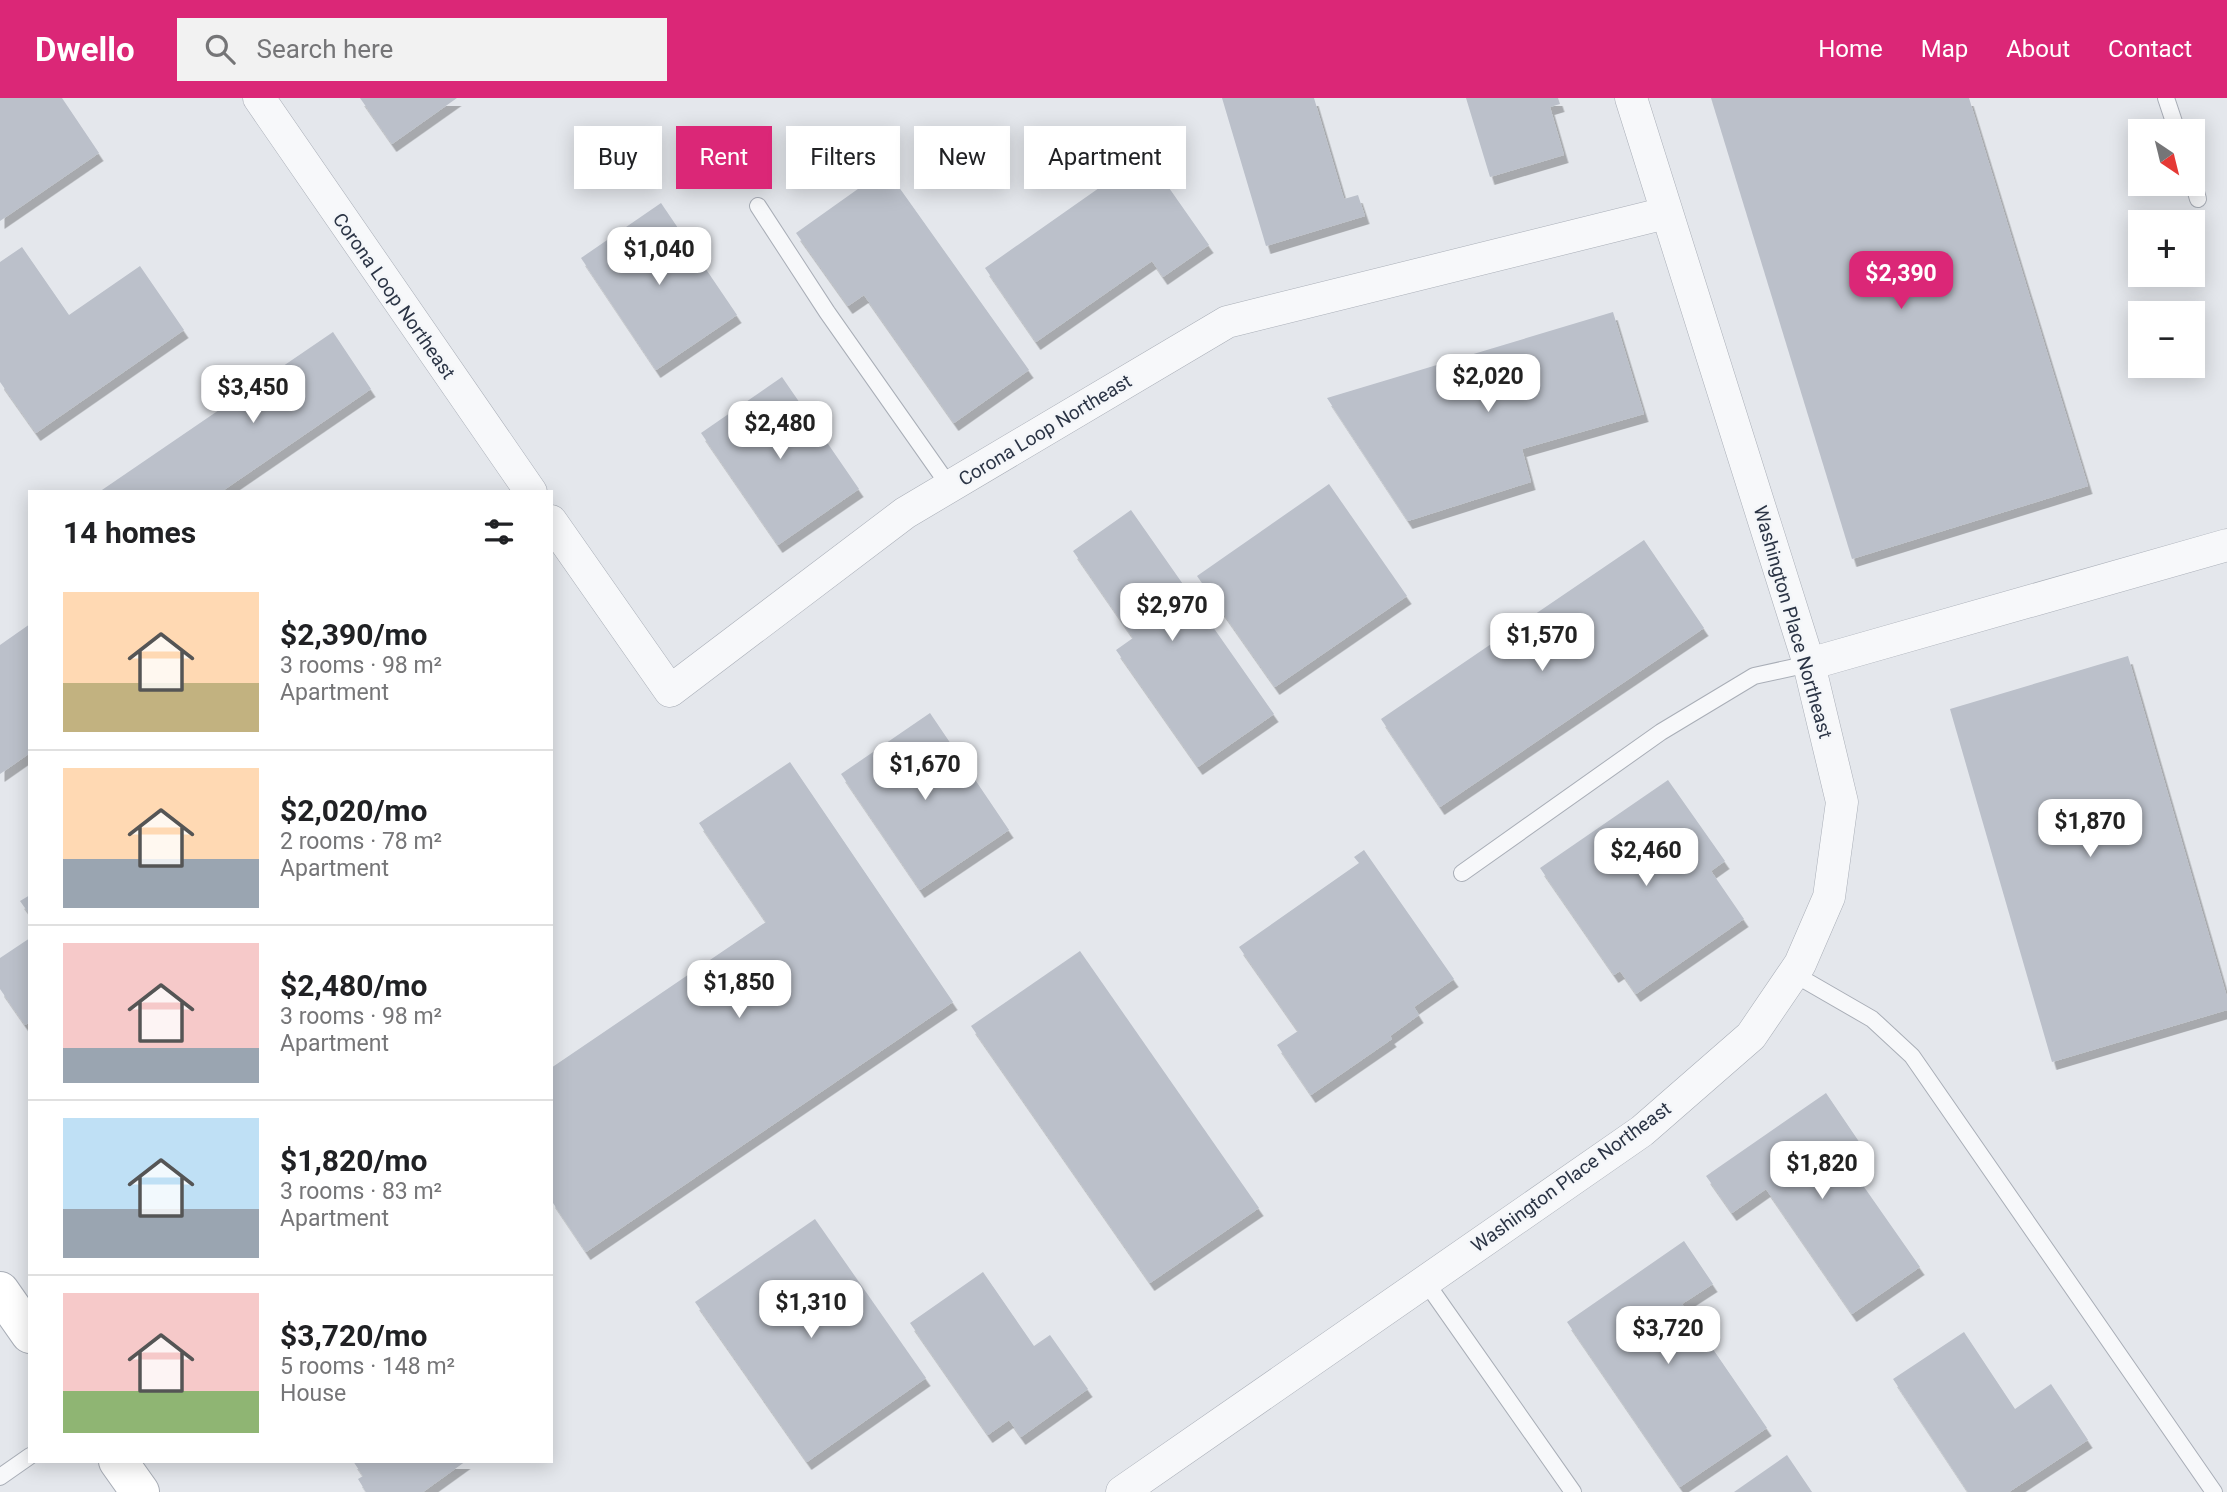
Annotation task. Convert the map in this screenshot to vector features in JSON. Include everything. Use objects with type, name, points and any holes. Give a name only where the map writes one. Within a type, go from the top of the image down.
[{"type":"street","name":"Corona Loop Northeast","points":[[259,98],[530,490]]},
{"type":"street","name":"Washington Place Northeast","points":[[1122,1492],[1642,1131],[1751,1036],[1794,974],[1829,897],[1842,802],[1809,664],[1631,98]]},
{"type":"street","name":"Corona Loop Northeast","points":[[553,524],[670,691],[905,513],[1227,322],[1666,213]]},
{"type":"street","points":[[1809,664],[2227,545]]},
{"type":"street","points":[[0,1291],[28,1331]]},
{"type":"street","points":[[119,1463],[140,1492]]},
{"type":"lane","points":[[2166,98],[2173,119]]},
{"type":"lane","points":[[758,206],[827,312],[950,487]]},
{"type":"lane","points":[[1462,873],[1661,732],[1754,676],[1809,664]]},
{"type":"lane","points":[[1794,974],[1872,1019],[1912,1056],[2214,1492]]},
{"type":"lane","points":[[1424,1281],[1573,1492]]},
{"type":"lane","points":[[0,1477],[28,1457]]},
{"type":"building","points":[[0,98],[62,98],[99,153],[0,221]]},
{"type":"building","points":[[360,98],[457,98],[392,144]]},
{"type":"building","points":[[1222,98],[1314,98],[1344,199],[1358,195],[1365,216],[1266,246]]},
{"type":"building","points":[[1466,98],[1558,98],[1560,104],[1550,107],[1564,155],[1490,177]]},
{"type":"building","points":[[1711,98],[1969,98],[2088,486],[1852,559]]},
{"type":"building","points":[[858,189],[900,189],[1029,370],[954,423],[864,295],[848,306],[796,233]]},
{"type":"building","points":[[1098,189],[1170,189],[1209,245],[1163,277],[1152,261],[1036,342],[985,268]]},
{"type":"building","points":[[661,203],[737,315],[656,370],[581,258]]},
{"type":"building","points":[[22,247],[69,315],[140,266],[184,330],[36,433],[0,382],[0,262]]},
{"type":"building","points":[[1613,312],[1644,414],[1522,449],[1531,482],[1408,521],[1327,398]]},
{"type":"building","points":[[333,332],[371,389],[224,490],[102,490]]},
{"type":"building","points":[[782,377],[859,489],[778,545],[701,433]]},
{"type":"building","points":[[1329,484],[1407,596],[1275,687],[1197,576]]},
{"type":"building","points":[[1131,510],[1274,714],[1198,767],[1116,650],[1133,638],[1073,551]]},
{"type":"building","points":[[1644,540],[1704,628],[1440,807],[1381,719]]},
{"type":"building","points":[[28,625],[28,754],[0,774],[0,645]]},
{"type":"building","points":[[2128,656],[2227,997],[2227,1010],[2052,1062],[1950,709]]},
{"type":"building","points":[[930,713],[1009,830],[920,890],[841,774]]},
{"type":"building","points":[[790,762],[953,1002],[586,1252],[553,1203],[553,1067],[766,922],[699,823]]},
{"type":"building","points":[[1668,780],[1725,861],[1711,871],[1744,919],[1636,994],[1620,971],[1614,975],[1540,868]]},
{"type":"building","points":[[1364,850],[1454,979],[1414,1007],[1419,1015],[1390,1036],[1392,1039],[1311,1095],[1277,1045],[1298,1031],[1239,947],[1359,863],[1354,857]]},
{"type":"building","points":[[28,896],[28,912],[20,901]]},
{"type":"building","points":[[28,939],[28,1023],[25,1025],[0,989],[0,958]]},
{"type":"building","points":[[1080,951],[1259,1208],[1150,1283],[971,1026]]},
{"type":"building","points":[[1826,1093],[1866,1152],[1848,1164],[1920,1267],[1852,1314],[1766,1189],[1732,1213],[1706,1176]]},
{"type":"building","points":[[815,1219],[926,1378],[807,1462],[695,1302]]},
{"type":"building","points":[[1684,1241],[1713,1284],[1682,1304],[1767,1428],[1680,1487],[1567,1322]]},
{"type":"building","points":[[983,1272],[1034,1346],[1050,1335],[1088,1389],[1021,1437],[1009,1420],[988,1435],[910,1323]]},
{"type":"building","points":[[1964,1332],[2015,1409],[2051,1384],[2088,1440],[2009,1492],[1968,1492],[1893,1379]]},
{"type":"building","points":[[1787,1455],[1812,1492],[1734,1492]]},
{"type":"building","points":[[354,1463],[463,1463],[423,1492],[366,1492],[358,1479],[363,1476]]}]
